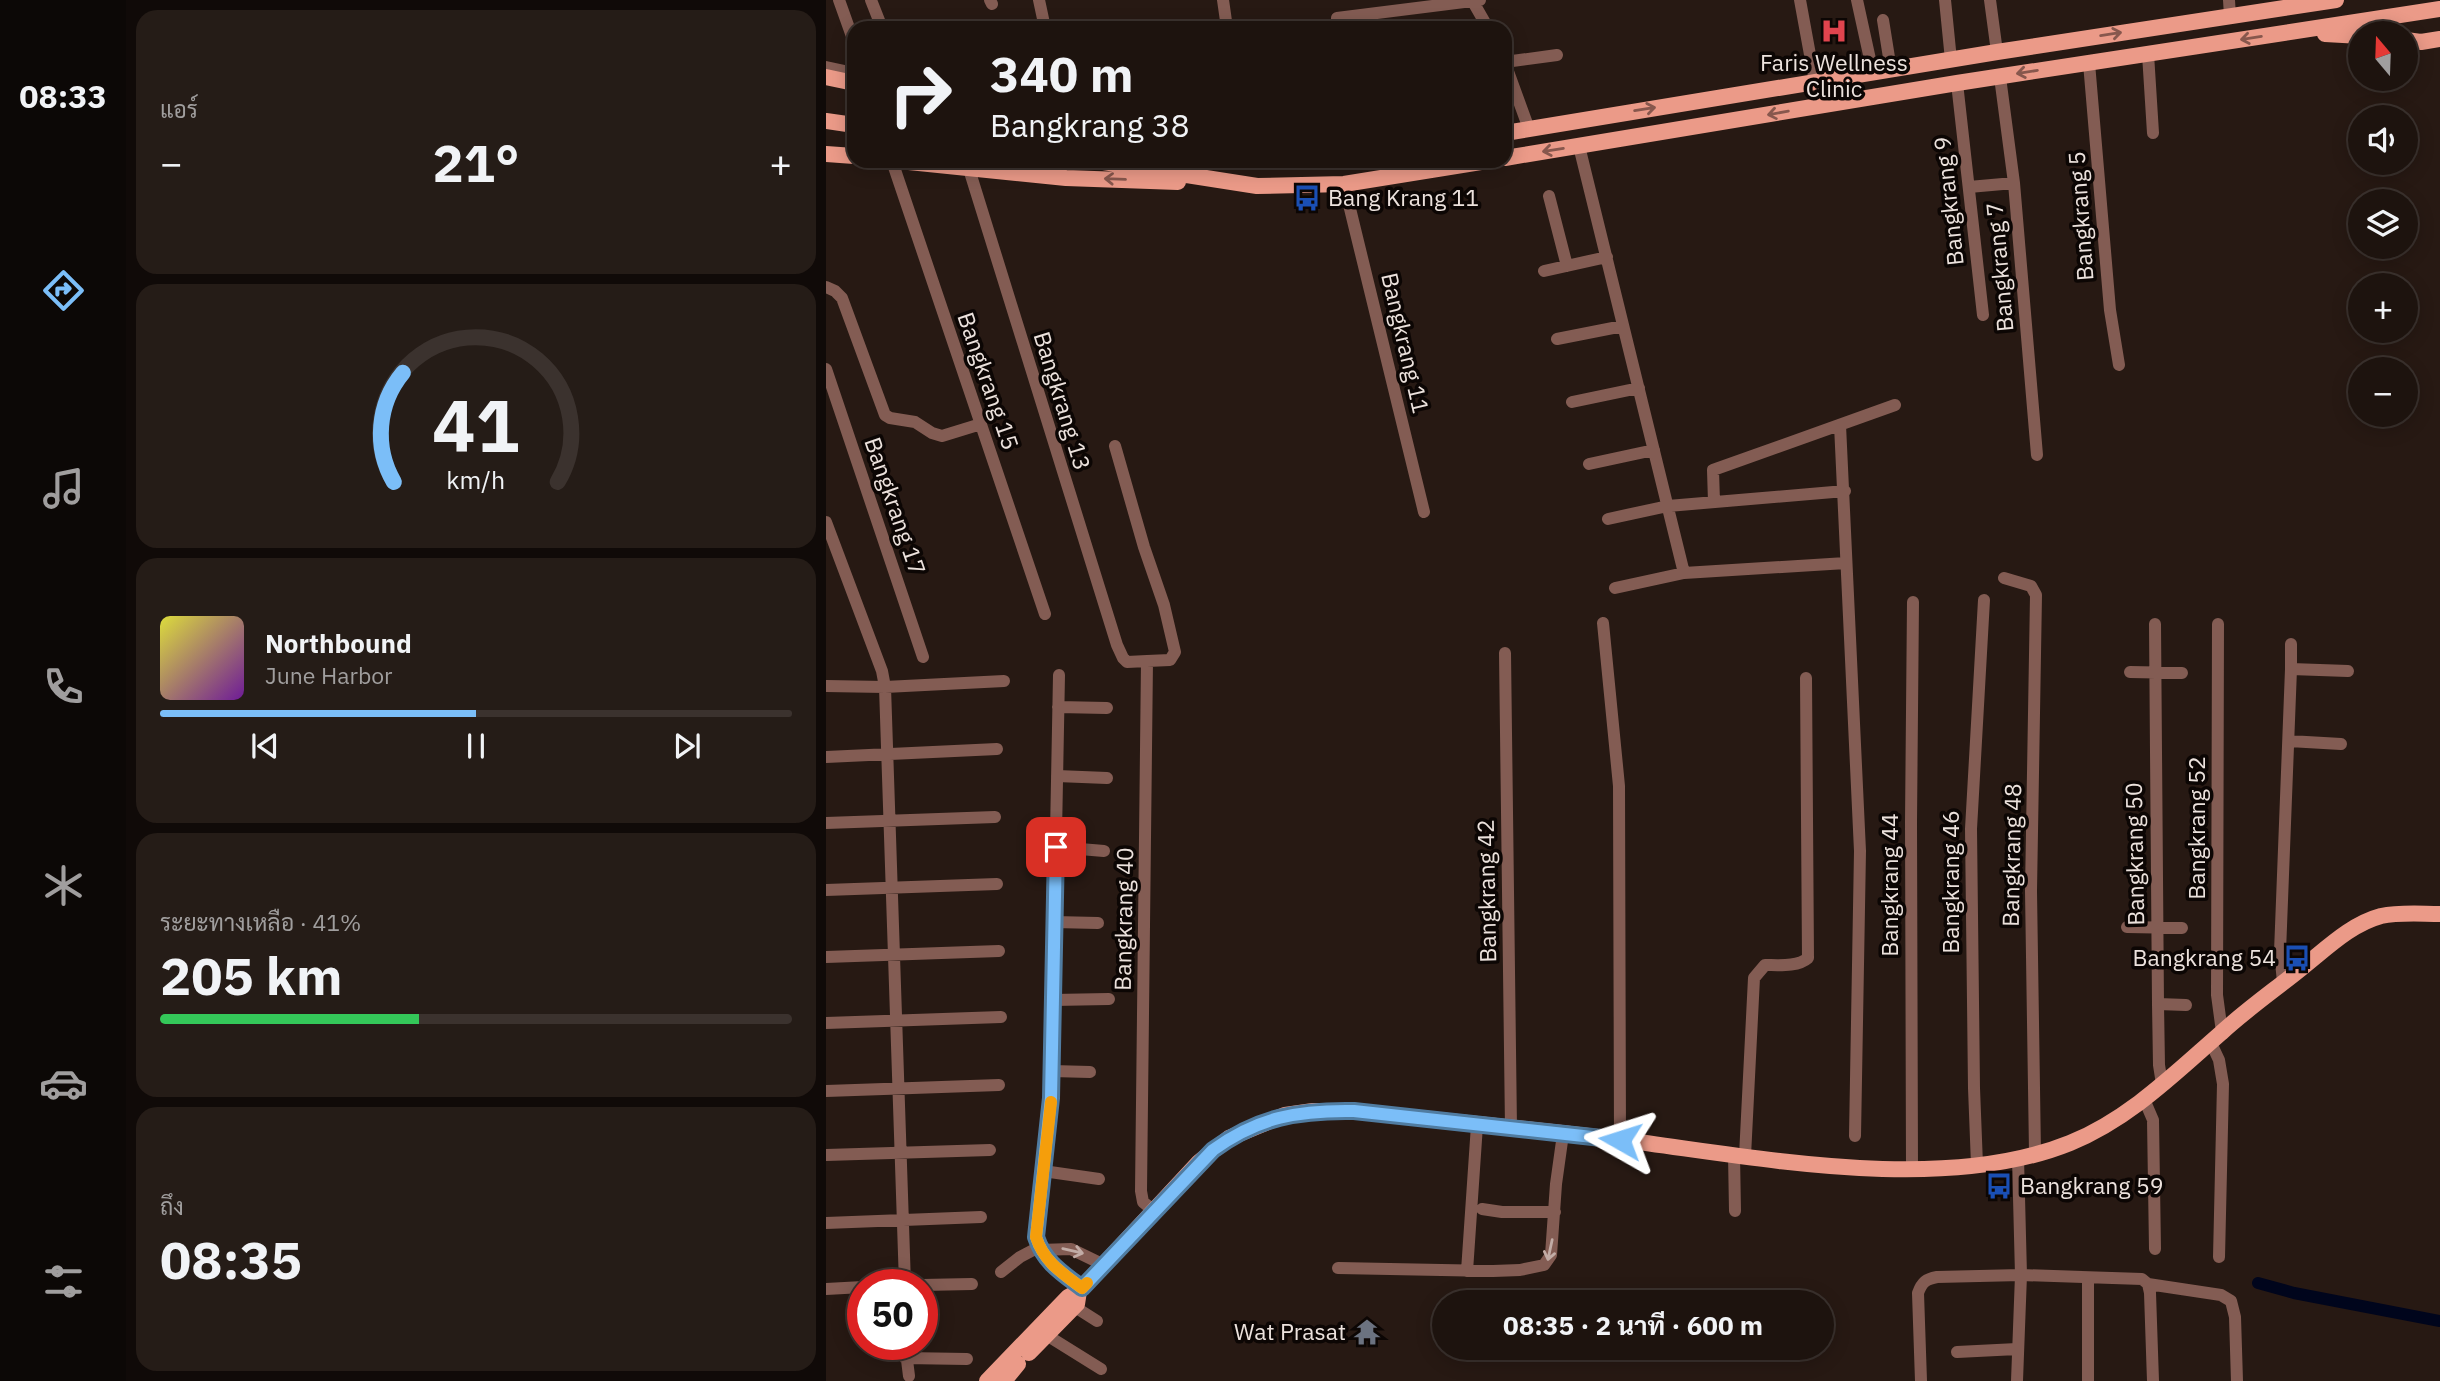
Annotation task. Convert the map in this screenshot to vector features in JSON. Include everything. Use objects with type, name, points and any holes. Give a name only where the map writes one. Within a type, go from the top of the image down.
[{"type":"main road","points":[[1512,132],[1873,74],[2230,8],[2336,0]]},
{"type":"main road","points":[[1512,157],[1957,83],[2440,9]]},
{"type":"main road","points":[[2292,32],[2348,35]]},
{"type":"main road","points":[[2418,41],[2440,39]]},
{"type":"main road","points":[[826,77],[847,82]]},
{"type":"main road","points":[[826,88],[847,90]]},
{"type":"main road","points":[[826,121],[847,125]]},
{"type":"main road","points":[[826,127],[847,126]]},
{"type":"main road","points":[[826,154],[847,156]]},
{"type":"main road","points":[[960,168],[1066,178],[1257,186],[1344,184],[1443,168]]},
{"type":"main road","points":[[1142,168],[1257,186]]},
{"type":"main road","points":[[997,1381],[1048,1336],[1104,1265],[1199,1162],[1229,1138],[1285,1115],[1313,1111],[1354,1111],[1740,1156],[1860,1167],[1912,1169],[1977,1165],[2018,1158],[2089,1134],[2144,1099],[2344,933],[2368,921],[2395,915],[2440,914]]},
{"type":"main road","points":[[987,1381],[1068,1297],[1079,1295]]},
{"type":"main road","points":[[980,1381],[1028,1341]]},
{"type":"main road","points":[[1004,1381],[1018,1364]]},
{"type":"street","points":[[839,0],[847,22]]},
{"type":"street","points":[[871,0],[879,21]]},
{"type":"street","points":[[1039,0],[1044,21]]},
{"type":"street","points":[[1223,0],[1226,21]]},
{"type":"street","points":[[1473,0],[1484,21]]},
{"type":"street","points":[[1337,18],[1480,0]]},
{"type":"street","points":[[1800,0],[1815,82]]},
{"type":"street","points":[[1857,0],[1873,74]]},
{"type":"street","points":[[1945,0],[1951,60]]},
{"type":"street","points":[[1990,0],[1997,52]]},
{"type":"street","points":[[1883,20],[1891,70]]},
{"type":"street","points":[[2148,54],[2153,133]]},
{"type":"street","points":[[1512,61],[1557,55]]},
{"type":"street","name":"Bangkrang 5","points":[[2089,63],[2110,310],[2119,365]]},
{"type":"street","points":[[826,67],[847,72]]},
{"type":"street","name":"Bangkrang 7","points":[[2000,77],[2014,183],[2038,455]]},
{"type":"street","points":[[1512,82],[1529,129]]},
{"type":"street","name":"Bangkrang 9","points":[[1957,83],[1983,315]]},
{"type":"street","points":[[1579,146],[1684,573]]},
{"type":"street","name":"Bangkrang 15","points":[[894,168],[1045,614]]},
{"type":"street","name":"Bangkrang 13","points":[[969,169],[1117,645],[1127,662],[1147,661]]},
{"type":"street","points":[[1969,187],[2014,183]]},
{"type":"street","name":"Bangkrang 11","points":[[1344,184],[1424,512]]},
{"type":"street","points":[[1549,196],[1567,267]]},
{"type":"street","points":[[1545,271],[1607,257]]},
{"type":"street","points":[[826,287],[842,298],[886,415],[915,422],[942,436],[981,424]]},
{"type":"street","points":[[1557,339],[1623,326]]},
{"type":"street","name":"Bangkrang 17","points":[[826,369],[923,657]]},
{"type":"street","points":[[1573,402],[1639,387]]},
{"type":"street","points":[[1714,502],[1713,470],[1895,405]]},
{"type":"street","points":[[1840,425],[1860,851],[1855,1136]]},
{"type":"street","points":[[1115,446],[1164,605],[1175,652],[1170,660],[1147,661]]},
{"type":"street","points":[[1589,464],[1654,450]]},
{"type":"street","points":[[1608,519],[1668,506],[1845,491]]},
{"type":"street","points":[[826,522],[863,627],[882,671],[885,687],[905,1269]]},
{"type":"street","points":[[1615,588],[1684,573],[1846,563]]},
{"type":"street","name":"Bangkrang 48","points":[[2004,578],[2031,586],[2036,595],[2031,891],[2035,1153]]},
{"type":"street","name":"Bangkrang 46","points":[[1977,1165],[1973,1062],[1971,829],[1984,600]]},
{"type":"street","name":"Bangkrang 44","points":[[1912,1169],[1913,602]]},
{"type":"street","points":[[1603,624],[1619,786],[1620,1140]]},
{"type":"street","name":"Bangkrang 50","points":[[2155,624],[2158,1004],[2162,1084]]},
{"type":"street","name":"Bangkrang 52","points":[[2218,624],[2216,1037],[2223,1084],[2219,1257]]},
{"type":"street","points":[[2283,982],[2280,952],[2290,740],[2291,644]]},
{"type":"street","name":"Bangkrang 42","points":[[1505,653],[1511,1129]]},
{"type":"street","name":"Bangkrang 40","points":[[1147,661],[1141,1191],[1143,1202],[1154,1211]]},
{"type":"street","points":[[2291,669],[2348,671]]},
{"type":"street","points":[[2130,672],[2182,673]]},
{"type":"street","points":[[1059,675],[1052,1071],[1036,1237],[1048,1262],[1079,1295],[1097,1321]]},
{"type":"street","points":[[1735,1212],[1754,978],[1765,965],[1798,963],[1808,958],[1806,678]]},
{"type":"street","points":[[826,686],[885,687],[1004,681]]},
{"type":"street","points":[[1058,707],[1107,708]]},
{"type":"street","points":[[2290,740],[2341,744]]},
{"type":"street","points":[[826,757],[997,749]]},
{"type":"street","points":[[1057,776],[1107,778]]},
{"type":"street","points":[[826,823],[995,817]]},
{"type":"street","points":[[1056,847],[1104,851]]},
{"type":"street","points":[[826,890],[997,884]]},
{"type":"street","points":[[1054,922],[1098,923]]},
{"type":"street","points":[[2127,927],[2182,928]]},
{"type":"street","points":[[826,957],[999,951]]},
{"type":"street","points":[[1053,1000],[1109,999]]},
{"type":"street","points":[[2158,1004],[2186,1004]]},
{"type":"street","points":[[826,1023],[1002,1017]]},
{"type":"street","points":[[1052,1071],[1090,1072]]},
{"type":"street","points":[[826,1091],[999,1085]]},
{"type":"street","points":[[2144,1099],[2152,1120],[2155,1249]]},
{"type":"street","points":[[1467,1271],[1477,1209],[1477,1125]]},
{"type":"street","points":[[1338,1268],[1467,1271],[1520,1270],[1544,1265],[1551,1255],[1563,1134]]},
{"type":"street","points":[[826,1156],[990,1150]]},
{"type":"street","points":[[2017,1381],[2021,1276],[2018,1158]]},
{"type":"street","points":[[1044,1171],[1099,1179]]},
{"type":"street","points":[[1477,1209],[1555,1212]]},
{"type":"street","points":[[826,1223],[981,1217]]},
{"type":"street","points":[[1001,1272],[1025,1254],[1040,1249],[1072,1249],[1104,1265]]},
{"type":"street","points":[[1921,1381],[1918,1293],[1921,1284],[1927,1278],[2021,1276],[2142,1279],[2148,1284],[2221,1295],[2231,1301],[2235,1317],[2237,1381]]},
{"type":"street","points":[[2088,1278],[2088,1381]]},
{"type":"street","points":[[938,1284],[972,1283]]},
{"type":"street","points":[[2148,1284],[2153,1381]]},
{"type":"street","points":[[826,1289],[847,1288]]},
{"type":"street","points":[[1048,1336],[1101,1369]]},
{"type":"street","points":[[1957,1352],[2017,1349]]},
{"type":"street","points":[[938,1355],[967,1359]]},
{"type":"street","points":[[906,1360],[909,1377]]},
{"type":"waterway","points":[[2258,1283],[2294,1293],[2440,1321]]},
{"type":"slow traffic","points":[[1051,1102],[1036,1237],[1048,1262],[1082,1288],[1087,1283]]},
{"type":"place","name":"Faris Wellness Clinic","points":[[1834,31]]},
{"type":"place","name":"Bang Krang 11","points":[[1307,198]]},
{"type":"place","name":"Bangkrang 54","points":[[2297,958]]},
{"type":"place","name":"Bangkrang 59","points":[[1999,1186]]},
{"type":"place","name":"Wat Prasat","points":[[1367,1332]]},
{"type":"route","points":[[1056,847],[1051,1098],[1036,1237],[1048,1262],[1082,1288],[1213,1150],[1229,1138],[1285,1115],[1313,1111],[1354,1111],[1620,1140]]}]
